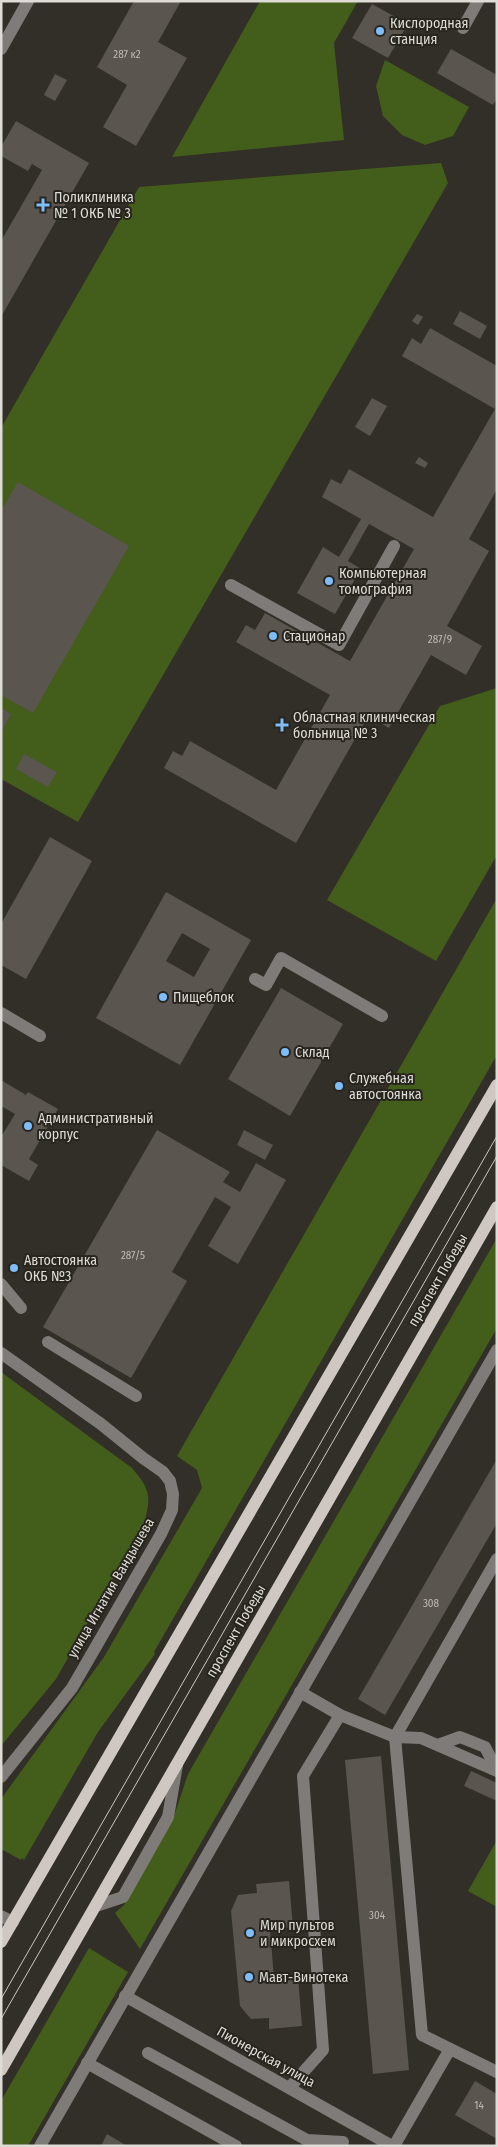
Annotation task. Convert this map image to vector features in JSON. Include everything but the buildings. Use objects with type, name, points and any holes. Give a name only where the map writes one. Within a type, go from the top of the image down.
[{"type":"main road","points":[[1,1942],[497,1085]]},
{"type":"main road","name":"проспект Победы","points":[[1,2070],[497,1207]]},
{"type":"street","points":[[1,48],[28,1]]},
{"type":"street","points":[[463,28],[478,1]]},
{"type":"street","points":[[231,585],[339,645],[394,546]]},
{"type":"street","points":[[256,979],[266,985],[281,958],[382,1016]]},
{"type":"street","points":[[1,1013],[40,1036]]},
{"type":"street","points":[[1,1284],[20,1308]]},
{"type":"street","points":[[48,1342],[136,1396]]},
{"type":"street","points":[[40,2146],[497,1350]]},
{"type":"street","name":"улица Игнатия Вандышева","points":[[1,1352],[101,1424],[163,1472],[170,1481],[173,1494],[172,1510],[161,1534],[72,1688],[1,1777]]},
{"type":"street","points":[[497,1559],[395,1737],[422,2035],[497,2072]]},
{"type":"street","points":[[300,1692],[340,1715],[395,1737],[421,1738],[497,1770]]},
{"type":"street","points":[[290,2087],[323,2050],[303,1776],[340,1715]]},
{"type":"street","points":[[96,1906],[123,1897],[168,1817],[177,1764]]},
{"type":"street","points":[[1,1916],[13,1922]]},
{"type":"street","name":"Пионерская улица","points":[[125,1996],[393,2146]]},
{"type":"street","points":[[393,2146],[450,2049]]},
{"type":"street","points":[[148,2052],[307,2140],[342,2144],[354,2123]]},
{"type":"street","points":[[87,2063],[219,2142],[236,2146]]},
{"type":"green space","points":[[260,1],[358,1],[334,43],[344,140],[172,157]]},
{"type":"green space","points":[[385,60],[469,107],[453,136],[425,145],[402,135],[383,116],[376,86]]},
{"type":"green space","points":[[441,163],[448,183],[78,822],[1,779],[1,428],[139,187]]},
{"type":"green space","points":[[497,688],[497,855],[436,961],[327,900],[440,706]]},
{"type":"green space","points":[[497,898],[497,1055],[154,1652],[155,1654],[98,1732],[24,1860],[22,1858],[21,1860],[1,1849],[1,1799],[104,1657],[202,1488],[197,1470],[177,1456]]},
{"type":"green space","points":[[497,1238],[497,1328],[140,1949],[115,1913],[124,1905],[174,1816],[188,1774]]},
{"type":"green space","points":[[1,1372],[132,1468],[146,1488],[148,1507],[144,1524],[56,1679],[1,1746]]},
{"type":"green space","points":[[497,1840],[497,1907],[468,1891]]},
{"type":"green space","points":[[89,1948],[128,1972],[28,2146],[1,2146],[1,2101]]},
{"type":"tram line","points":[[1,1999],[497,1136]]},
{"type":"tram line","points":[[1,2019],[497,1156]]},
{"type":"place","name":"Кислородная станция","points":[[380,31]]},
{"type":"place","name":"Поликлиника № 1 ОКБ № 3","points":[[43,205]]},
{"type":"place","name":"Компьютерная томография","points":[[329,581]]},
{"type":"place","name":"Стационар","points":[[273,636]]},
{"type":"place","name":"Областная клиническая больница № 3","points":[[282,725]]},
{"type":"place","name":"Пищеблок","points":[[163,997]]},
{"type":"place","name":"Склад","points":[[285,1052]]},
{"type":"place","name":"Служебная автостоянка","points":[[339,1086]]},
{"type":"place","name":"Административный корпус","points":[[28,1126]]},
{"type":"place","name":"Автостоянка ОКБ №3","points":[[14,1268]]},
{"type":"place","name":"Мир пультов и микросхем","points":[[250,1933]]},
{"type":"place","name":"Мавт-Винотека","points":[[249,1977]]}]
